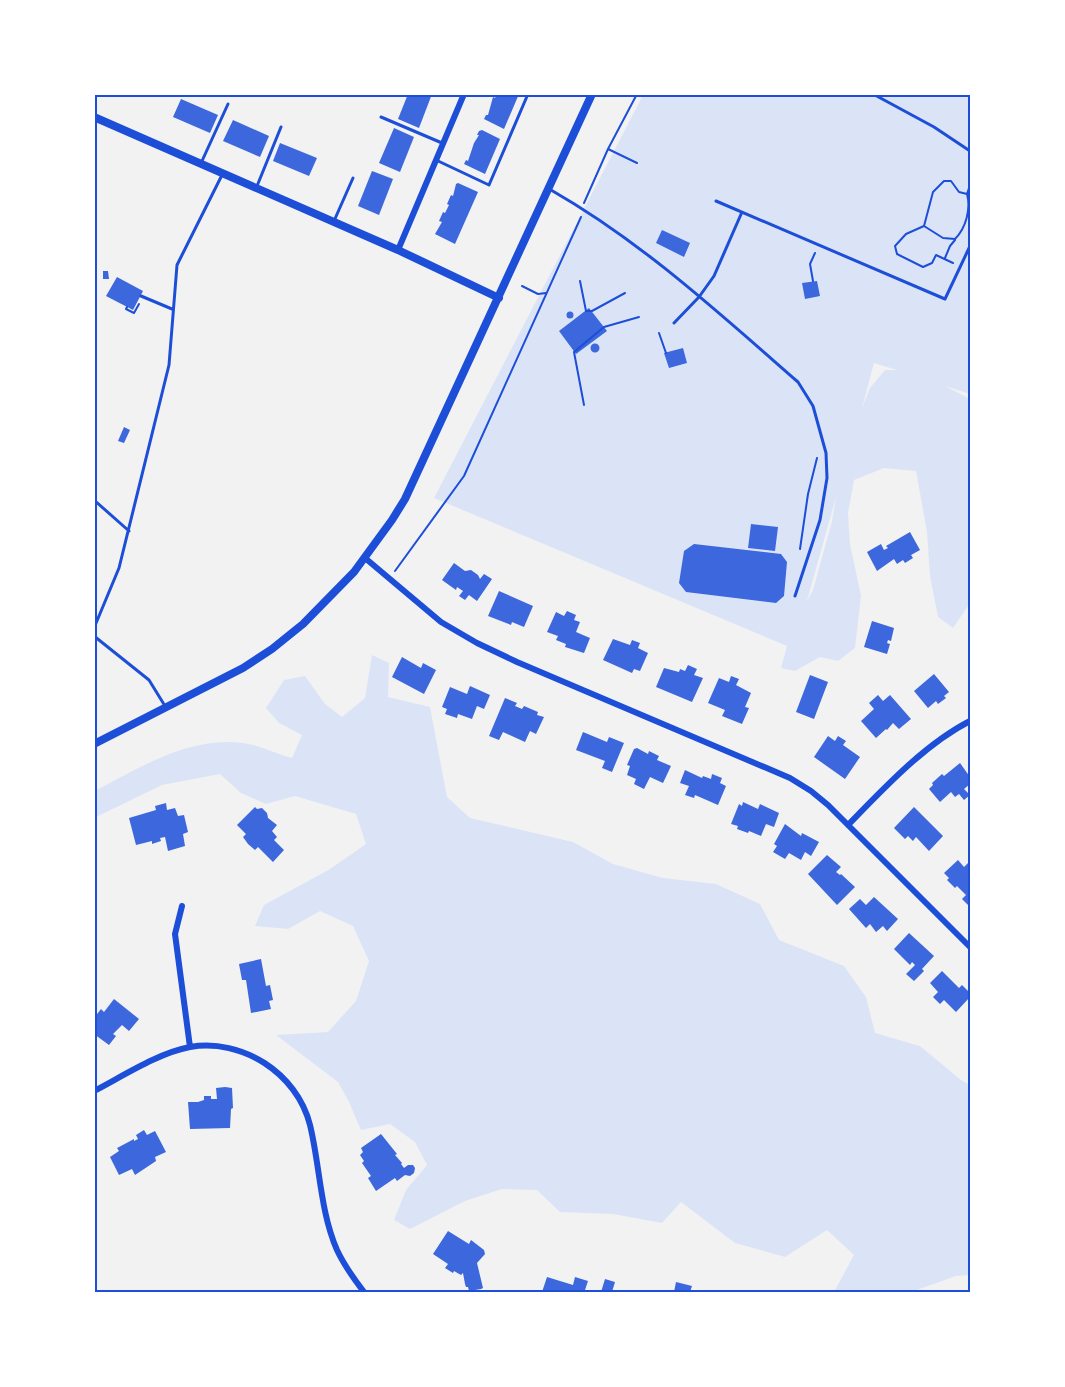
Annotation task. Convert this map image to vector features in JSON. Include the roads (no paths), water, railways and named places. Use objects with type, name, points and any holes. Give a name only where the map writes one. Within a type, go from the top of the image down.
[{"type":"street","points":[[398,250],[464,94]]},
{"type":"street","points":[[94,744],[243,668],[272,649],[327,602],[365,558],[405,499],[592,94]]},
{"type":"street","points":[[94,117],[398,250],[499,298]]},
{"type":"street","points":[[365,558],[441,622],[477,643],[790,778],[811,791],[970,947]]},
{"type":"street","points":[[848,825],[912,763],[970,721]]},
{"type":"street","points":[[182,906],[175,934],[190,1047]]},
{"type":"street","points":[[94,1091],[170,1052],[190,1047],[210,1046],[239,1051],[272,1068],[295,1092],[309,1122],[321,1190],[337,1249],[364,1293]]},
{"type":"lane","points":[[436,160],[489,185],[528,94]]},
{"type":"lane","points":[[873,94],[933,127],[970,151]]},
{"type":"lane","points":[[202,163],[228,104]]},
{"type":"lane","points":[[381,117],[443,144]]},
{"type":"lane","points":[[256,189],[281,127]]},
{"type":"lane","points":[[94,628],[116,576],[129,532],[169,365],[177,265],[222,173]]},
{"type":"lane","points":[[333,223],[353,178]]},
{"type":"lane","points":[[549,189],[582,208],[661,264],[798,382],[813,406],[826,453],[825,498],[813,545],[795,596]]},
{"type":"lane","points":[[716,201],[945,299],[970,246]]},
{"type":"lane","points":[[674,323],[699,297],[714,276],[742,212]]},
{"type":"lane","points":[[142,296],[172,309]]},
{"type":"lane","points":[[94,500],[129,532]]},
{"type":"lane","points":[[94,636],[149,680],[165,708]]}]
